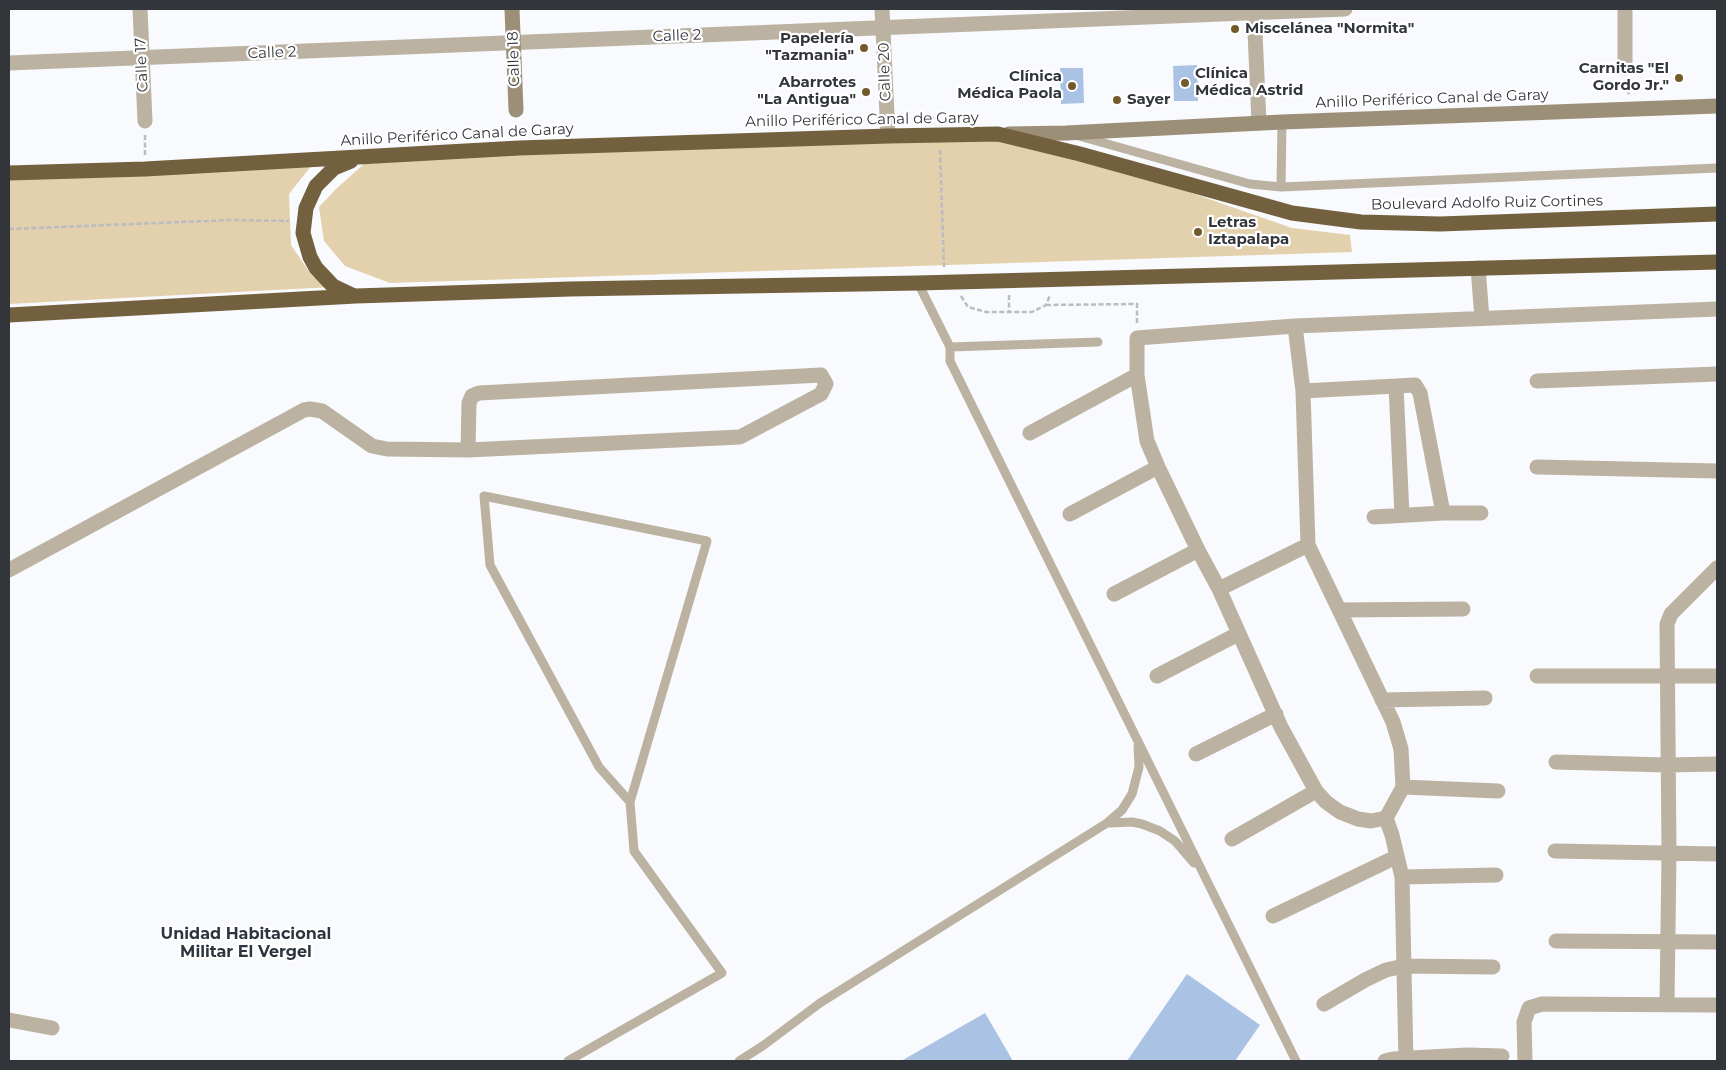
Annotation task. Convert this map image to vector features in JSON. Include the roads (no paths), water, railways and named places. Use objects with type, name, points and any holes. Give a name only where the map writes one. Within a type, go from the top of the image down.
[{"type":"highway","name":"Anillo Periférico Canal de Garay","points":[[9,173],[145,169],[519,148],[998,134]]},
{"type":"highway","name":"Boulevard Adolfo Ruiz Cortines","points":[[998,134],[1080,154],[1292,213],[1361,222],[1440,224],[1717,214]]},
{"type":"highway","points":[[356,296],[333,286],[316,268],[305,245],[303,221],[310,197],[325,176],[345,162],[370,157]]},
{"type":"highway","points":[[9,315],[356,296],[570,289],[918,284],[1717,262]]},
{"type":"main road","name":"Calle 18","points":[[512,9],[516,110]]},
{"type":"main road","name":"Anillo Periférico Canal de Garay","points":[[998,134],[1066,133],[1282,122],[1717,106]]},
{"type":"street","name":"Calle 17","points":[[140,9],[145,121]]},
{"type":"street","name":"Calle 20","points":[[882,9],[888,136]]},
{"type":"street","name":"Calle 2","points":[[9,63],[883,28],[1254,11],[1345,9]]},
{"type":"street","points":[[1625,9],[1625,68]]},
{"type":"street","points":[[1254,11],[1259,123]]},
{"type":"street","points":[[1478,268],[1482,318]]},
{"type":"street","points":[[1386,818],[1371,820],[1349,816],[1326,802],[1316,791],[1276,714],[1238,634],[1220,590],[1198,550],[1147,441],[1138,375],[1136,338],[1295,326],[1717,309]]},
{"type":"street","points":[[1295,326],[1303,391],[1308,545],[1393,722],[1401,749],[1403,787],[1386,818],[1402,877],[1406,1060]]},
{"type":"street","points":[[1537,381],[1717,374]]},
{"type":"street","points":[[9,570],[304,410],[310,409],[322,412],[372,446],[387,449],[468,450],[740,437],[822,394],[826,384],[821,375],[478,393],[472,396],[469,402],[468,450]]},
{"type":"street","points":[[1030,433],[1138,375]]},
{"type":"street","points":[[1303,391],[1415,385],[1420,393],[1443,513]]},
{"type":"street","points":[[1396,386],[1402,515]]},
{"type":"street","points":[[1070,514],[1158,467]]},
{"type":"street","points":[[1537,467],[1717,471]]},
{"type":"street","points":[[1374,517],[1481,513]]},
{"type":"street","points":[[1220,590],[1308,545]]},
{"type":"street","points":[[1114,594],[1198,550]]},
{"type":"street","points":[[1667,1004],[1669,853],[1667,765],[1668,619],[1717,568]]},
{"type":"street","points":[[1338,610],[1463,609]]},
{"type":"street","points":[[1157,676],[1238,634]]},
{"type":"street","points":[[1537,676],[1717,676]]},
{"type":"street","points":[[1382,700],[1485,698]]},
{"type":"street","points":[[1196,754],[1276,714]]},
{"type":"street","points":[[1556,762],[1667,765],[1717,764]]},
{"type":"street","points":[[1403,787],[1498,791]]},
{"type":"street","points":[[1232,839],[1316,791]]},
{"type":"street","points":[[1555,851],[1717,854]]},
{"type":"street","points":[[1273,916],[1396,857]]},
{"type":"street","points":[[1402,877],[1496,875]]},
{"type":"street","points":[[1556,942],[1717,942]]},
{"type":"street","points":[[1324,1004],[1386,970],[1404,966],[1493,967]]},
{"type":"street","points":[[1525,1061],[1524,1022],[1529,1008],[1542,1004],[1717,1005]]},
{"type":"street","points":[[9,1020],[52,1028]]},
{"type":"street","points":[[1385,1061],[1393,1059],[1502,1056]]},
{"type":"lane","points":[[1281,187],[1282,122]]},
{"type":"lane","points":[[1066,133],[1250,184],[1281,187],[1717,168]]},
{"type":"lane","points":[[918,284],[950,347],[950,361],[1296,1061]]},
{"type":"lane","points":[[950,347],[1098,342]]},
{"type":"lane","points":[[568,1061],[722,973],[634,851],[630,802],[707,541],[484,496],[490,565],[599,767],[630,802]]},
{"type":"lane","points":[[739,1061],[764,1045],[820,1003],[1107,823],[1122,810],[1135,785],[1139,758],[1134,734]]},
{"type":"lane","points":[[1107,823],[1132,822],[1160,831],[1175,841],[1205,876]]},
{"type":"place","name":"Miscelánea \"Normita\"","points":[[1235,29]]},
{"type":"place","name":"Papelería \"Tazmania\"","points":[[864,48]]},
{"type":"place","name":"Carnitas \"El Gordo Jr.\"","points":[[1679,78]]},
{"type":"place","name":"Clínica Médica Astrid","points":[[1185,83]]},
{"type":"place","name":"Clínica Médica Paola","points":[[1072,86]]},
{"type":"place","name":"Abarrotes \"La Antigua\"","points":[[866,92]]},
{"type":"place","name":"Sayer","points":[[1117,100]]},
{"type":"place","name":"Letras Iztapalapa","points":[[1198,232]]},
{"type":"district","name":"Unidad Habitacional Militar El Vergel","points":[[246,943]]}]
